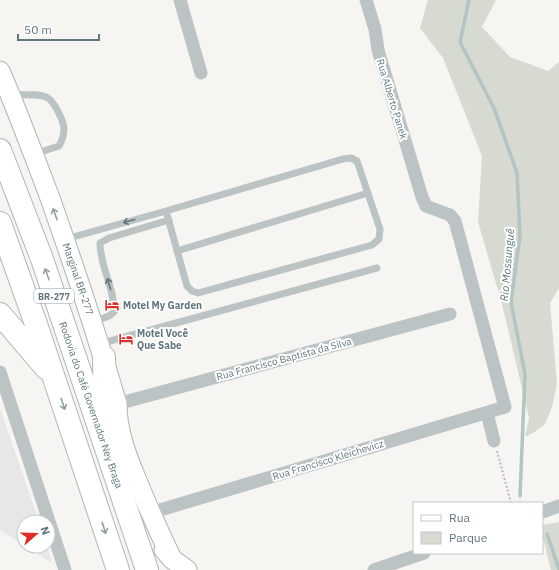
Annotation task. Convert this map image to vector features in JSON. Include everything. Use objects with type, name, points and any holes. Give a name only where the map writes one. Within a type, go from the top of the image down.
[{"type":"highway","name":"Rodovia do Café Governador Ney Braga","points":[[0,150],[42,259],[147,570]]},
{"type":"highway","name":"BR-277","points":[[0,223],[37,327],[118,570]]},
{"type":"highway","points":[[0,244],[37,327]]},
{"type":"highway","points":[[0,314],[54,377]]},
{"type":"highway","points":[[102,350],[105,444]]},
{"type":"street","points":[[180,0],[201,73]]},
{"type":"street","name":"Rua Alberto Panek","points":[[366,0],[375,29],[378,50],[422,198],[426,206],[450,215],[455,221],[505,408]]},
{"type":"street","name":"Marginal BR-277","points":[[0,71],[34,154],[102,350],[117,404],[117,417],[122,442],[150,513],[159,543],[178,566]]},
{"type":"street","name":"Rua Francisco Baptista da Silva","points":[[117,404],[450,314]]},
{"type":"street","points":[[0,372],[65,570]]},
{"type":"street","name":"Rua Francisco Kleichevicz","points":[[150,513],[505,408]]},
{"type":"street","points":[[487,413],[494,441]]},
{"type":"street","points":[[543,512],[559,506]]},
{"type":"street","points":[[374,570],[421,554]]},
{"type":"lane","points":[[10,95],[39,95],[48,98],[57,107],[64,128],[59,146],[34,154]]},
{"type":"lane","points":[[64,239],[351,158],[357,161],[380,230],[379,239],[372,245],[198,293],[192,291],[187,286],[166,211]]},
{"type":"lane","points":[[177,251],[368,193]]},
{"type":"lane","points":[[92,322],[109,316],[114,312],[113,300],[100,254],[100,244],[109,238],[169,220]]},
{"type":"lane","points":[[102,350],[377,268]]},
{"type":"path","points":[[494,441],[511,502]]},
{"type":"shaded area","points":[[0,408],[36,514],[16,514],[16,540],[0,530]]},
{"type":"shaded area","points":[[38,554],[49,554],[52,563]]},
{"type":"green space","points":[[428,0],[496,0],[482,27],[510,57],[548,71],[559,62],[559,288],[550,303],[557,384],[552,407],[545,424],[525,437],[529,418],[502,304],[478,222],[482,156],[443,58],[420,28]]},
{"type":"green space","points":[[559,522],[559,570],[551,570],[543,538],[543,525]]},
{"type":"waterway","name":"Rio Mossunguê","points":[[469,0],[460,42],[494,108],[517,173],[520,235],[511,302],[525,374],[520,496]]},
{"type":"waterway","name":"Rio Mossunguê","points":[[547,534],[559,569]]},
{"type":"place","name":"Motel My Garden","points":[[112,305]]},
{"type":"place","name":"Motel Você Que Sabe","points":[[126,339]]}]
